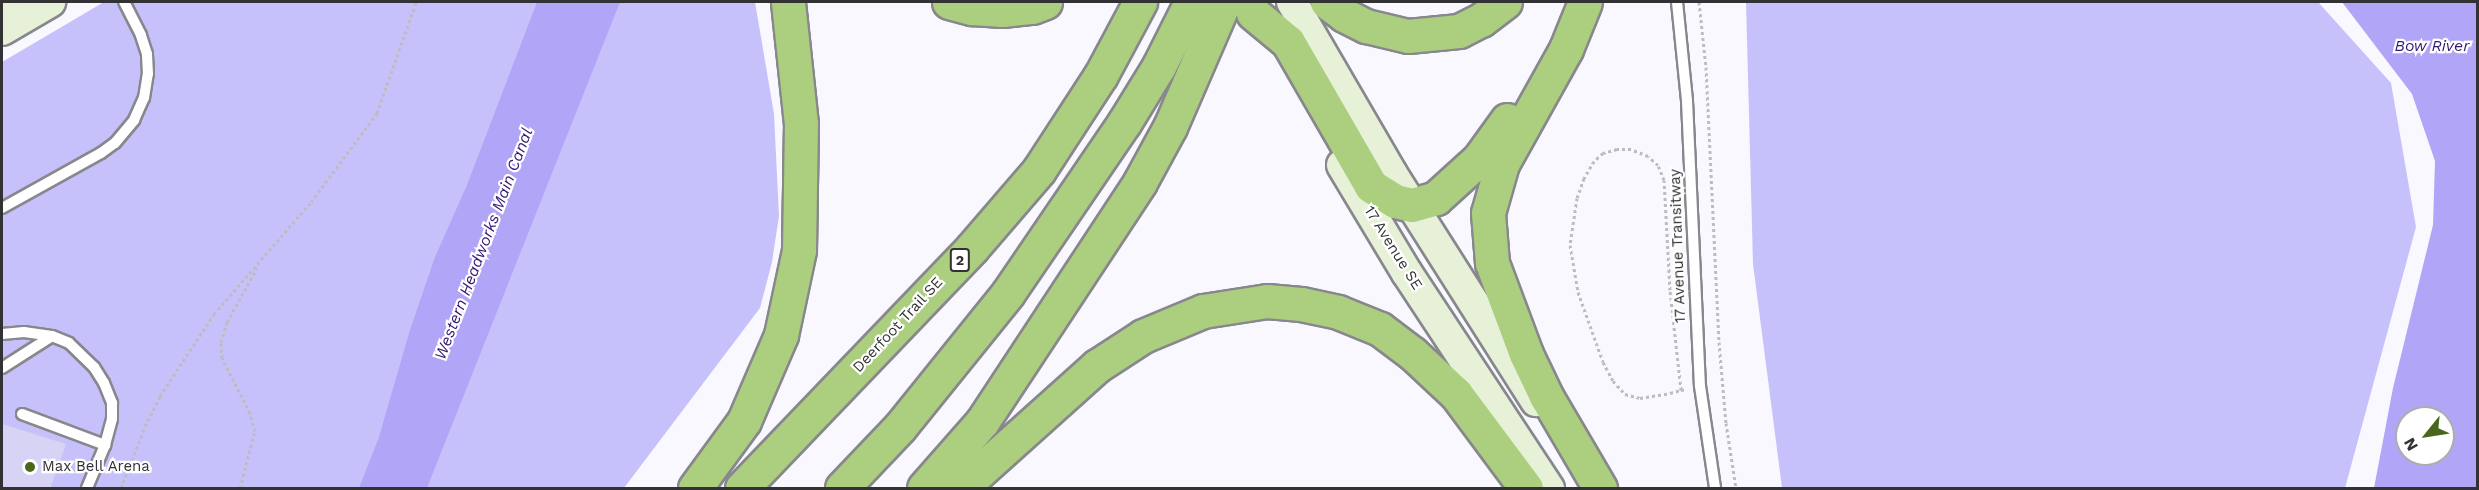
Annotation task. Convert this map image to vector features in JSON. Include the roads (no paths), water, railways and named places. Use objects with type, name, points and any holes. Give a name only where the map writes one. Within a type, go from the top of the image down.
[{"type":"highway","points":[[695,489],[744,421],[781,335],[800,250],[801,124],[788,2]]},
{"type":"highway","points":[[949,2],[972,8],[1002,10],[1032,7],[1045,2]]},
{"type":"highway","name":"Deerfoot Trail SE","points":[[742,489],[972,248],[1038,170],[1101,75],[1140,2]]},
{"type":"highway","points":[[842,489],[900,427],[1008,293],[1124,123],[1159,66],[1191,2]]},
{"type":"highway","points":[[1327,2],[1366,26],[1408,36],[1459,31],[1481,20],[1505,2]]},
{"type":"highway","points":[[924,489],[982,422],[1140,182],[1243,4],[1288,42],[1371,186],[1384,196],[1412,205],[1436,198],[1479,159],[1584,2]]},
{"type":"highway","points":[[1584,2],[1566,49],[1502,164],[1488,213],[1492,263],[1526,354],[1546,396],[1600,489]]},
{"type":"highway","points":[[961,489],[1097,366],[1143,336],[1203,311],[1267,301],[1301,304],[1329,310],[1380,329],[1412,353],[1456,394],[1526,489]]},
{"type":"main road","points":[[2,30],[50,2]]},
{"type":"main road","points":[[1292,2],[1412,205],[1592,489]]},
{"type":"main road","name":"17 Avenue SE","points":[[1243,4],[1392,249],[1549,489]]},
{"type":"lane","points":[[2,208],[115,143],[134,120],[144,98],[148,74],[147,54],[141,35],[124,2]]},
{"type":"lane","name":"17 Avenue Transitway","points":[[1677,2],[1688,101],[1700,386],[1715,489]]},
{"type":"lane","points":[[2,334],[24,332],[52,336],[69,343],[94,367],[104,383],[112,403],[112,420],[105,445],[87,489]]},
{"type":"lane","points":[[2,368],[52,336]]},
{"type":"lane","points":[[22,414],[105,445]]},
{"type":"water","name":"Western Headworks Main Canal","points":[[537,2],[620,2],[427,488],[359,488],[379,437],[409,333],[435,257],[467,185]]},
{"type":"water","name":"Bow River","points":[[2342,2],[2477,3],[2477,488],[2374,488],[2393,388],[2433,225],[2435,161],[2412,94]]},
{"type":"place","name":"Max Bell Arena","points":[[30,467]]}]
